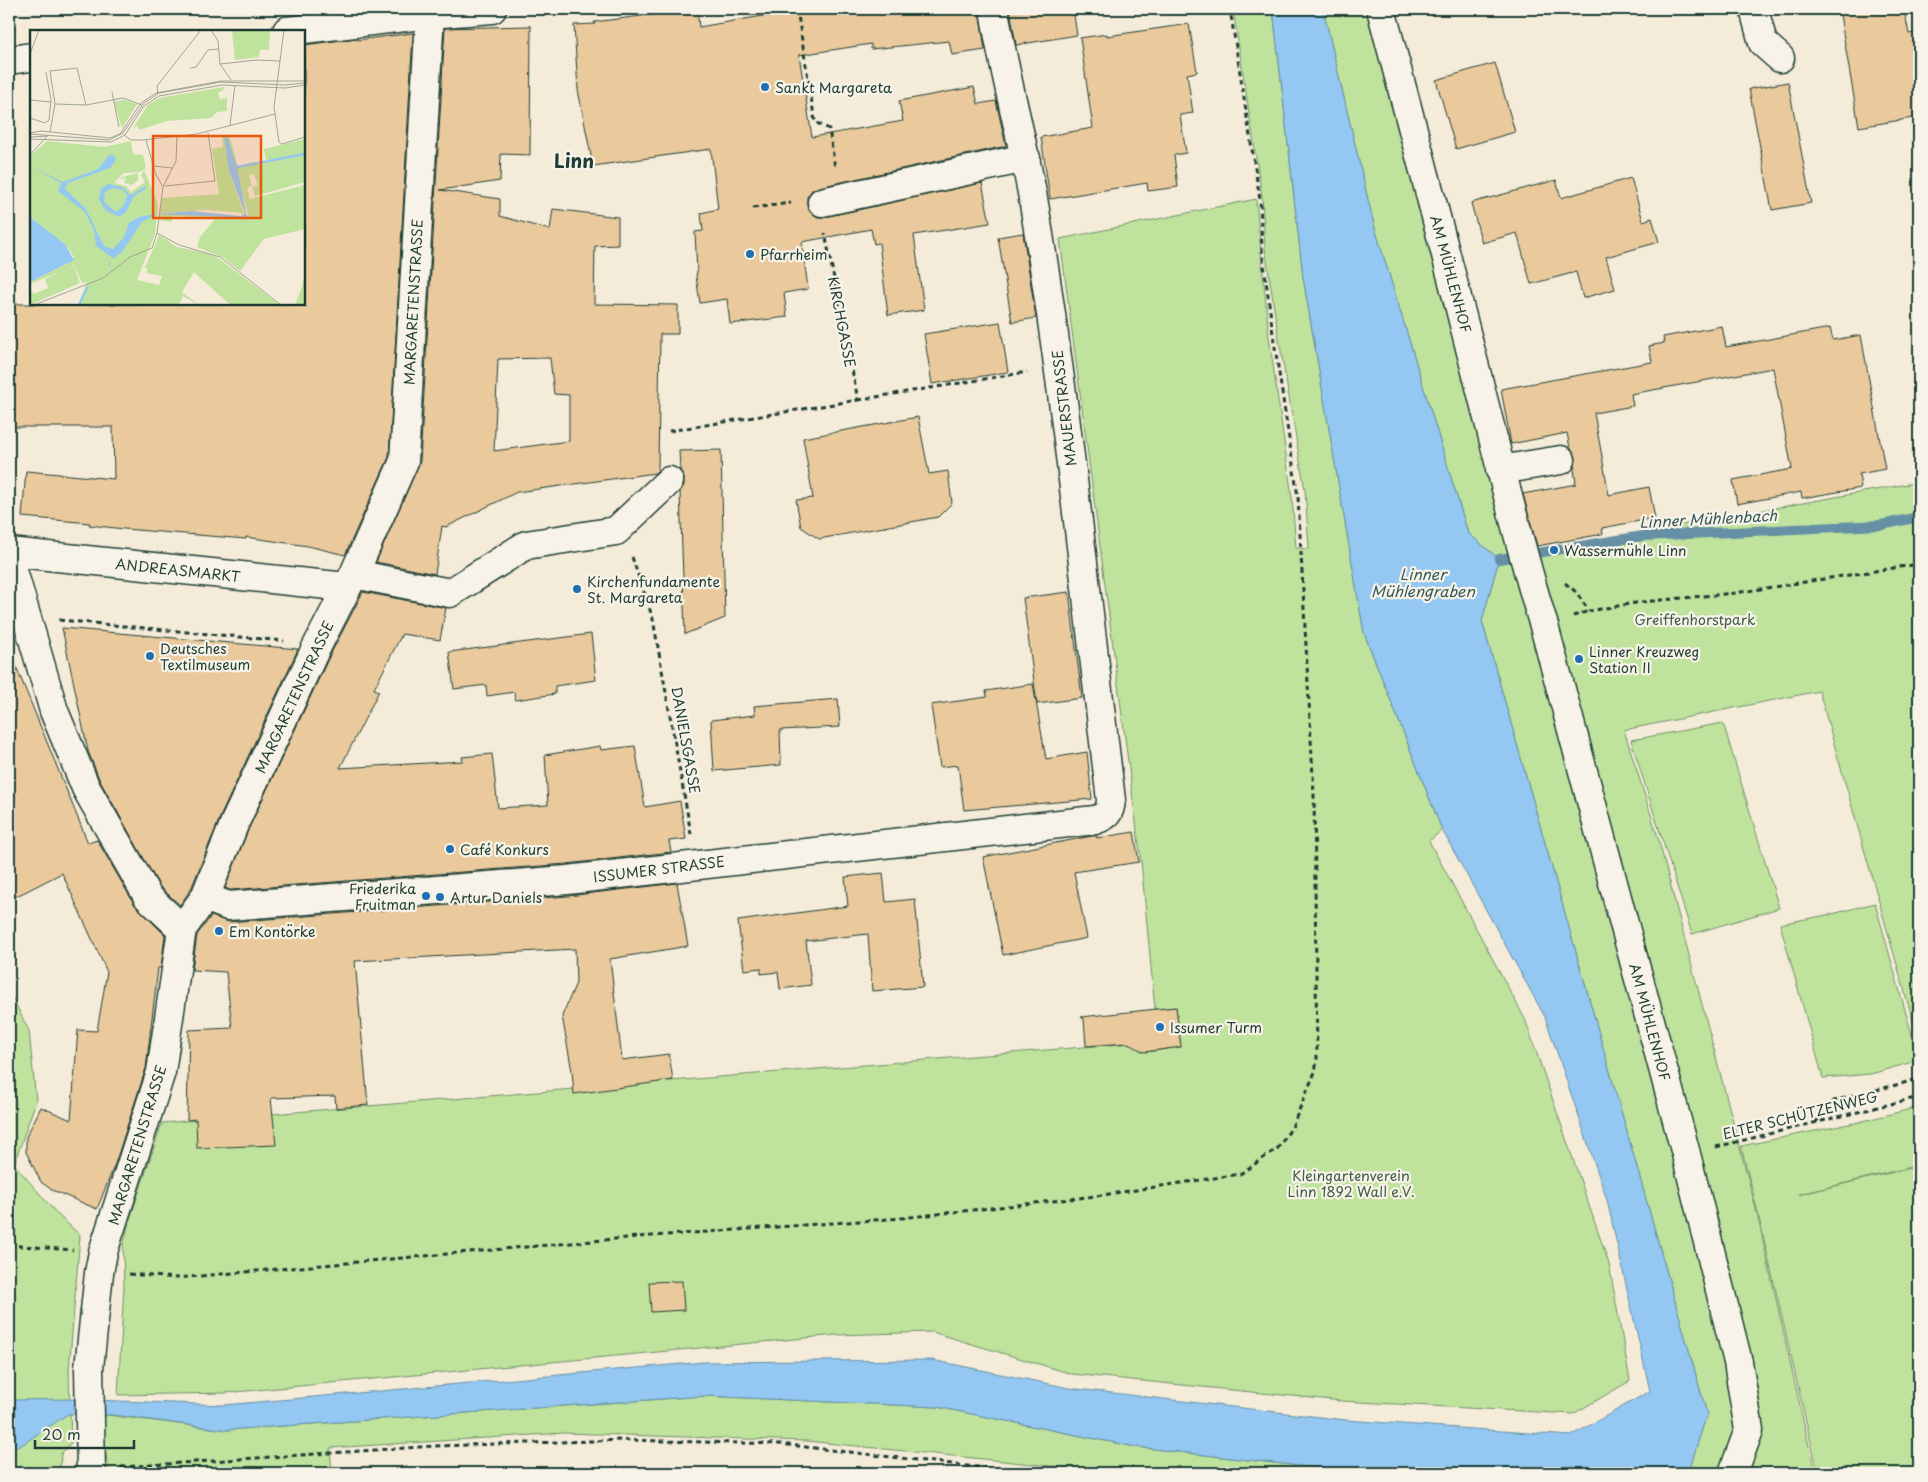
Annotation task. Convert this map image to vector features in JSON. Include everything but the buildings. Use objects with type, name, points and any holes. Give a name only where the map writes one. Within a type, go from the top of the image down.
[{"type":"street","points":[[294,30],[430,14],[492,9]]},
{"type":"street","name":"MAUERSTRASSE","points":[[994,9],[1000,54],[1026,158],[1060,368],[1110,811]]},
{"type":"street","name":"AM MÜHLENHOF","points":[[1381,9],[1472,353],[1527,572],[1549,645],[1686,1154],[1738,1362],[1749,1430],[1733,1473]]},
{"type":"street","points":[[1754,9],[1762,43],[1780,58]]},
{"type":"street","name":"MARGARETENSTRASSE","points":[[90,1466],[89,1368],[101,1262],[161,1072],[182,929],[205,897],[235,822],[315,650],[350,581],[404,461],[430,14]]},
{"type":"street","points":[[9,60],[30,57]]},
{"type":"street","points":[[822,202],[1026,158]]},
{"type":"street","points":[[1500,470],[1560,460]]},
{"type":"street","points":[[616,531],[669,481]]},
{"type":"street","name":"ANDREASMARKT","points":[[9,552],[350,581],[450,593],[526,545],[616,531]]},
{"type":"street","points":[[9,557],[54,711],[86,788],[148,898],[182,929]]},
{"type":"street","name":"ISSUMER STRASSE","points":[[205,897],[228,906],[567,880],[1095,820],[1105,817],[1110,811]]},
{"type":"path","points":[[752,9],[753,18]]},
{"type":"path","points":[[797,9],[815,122],[829,129],[836,175]]},
{"type":"path","points":[[9,1245],[178,1278],[638,1237],[902,1218],[1096,1196],[1240,1174],[1278,1148],[1292,1127],[1315,1072],[1317,1060],[1314,795],[1298,497],[1262,249],[1260,200],[1230,9]]},
{"type":"path","name":"KIRCHGASSE","points":[[822,202],[820,211],[858,400]]},
{"type":"path","points":[[753,208],[792,203]]},
{"type":"path","points":[[669,431],[1060,368]]},
{"type":"path","name":"DANIELSGASSE","points":[[616,531],[632,556],[653,619],[672,720],[695,864]]},
{"type":"path","points":[[1527,572],[1543,572],[1558,578],[1576,592],[1589,611],[1641,602],[1735,593],[1919,564]]},
{"type":"path","points":[[29,627],[57,620],[295,642],[315,650]]},
{"type":"path","points":[[1815,1123],[1834,1101],[1919,1079]]},
{"type":"path","name":"ELTER SCHÜTZENWEG","points":[[1686,1154],[1919,1097]]},
{"type":"path","points":[[90,1466],[435,1446],[623,1440],[780,1444],[1028,1473]]},
{"type":"green space","name":"Kleingartenverein Linn 1892 Wall e.V.","points":[[1233,9],[1273,9],[1303,277],[1364,633],[1442,830],[1429,841],[1525,1019],[1609,1264],[1630,1381],[1573,1414],[1342,1401],[1072,1374],[932,1332],[837,1335],[225,1393],[118,1395],[124,1286],[123,1246],[129,1222],[162,1123],[1144,1042],[1146,1052],[1181,1047],[1176,1007],[1155,1009],[1141,861],[1060,239],[1256,199],[1269,337],[1292,497],[1296,548],[1309,549],[1305,490],[1265,248],[1262,196]]},
{"type":"green space","name":"Greiffenhorstpark","points":[[1323,9],[1372,9],[1531,552],[1919,482],[1919,1042],[1819,691],[1624,730],[1657,834],[1755,1205],[1815,1473],[1688,1473],[1707,1414],[1482,621],[1499,559],[1468,533],[1374,225]]},
{"type":"green space","points":[[1723,723],[1779,908],[1692,934],[1631,740]]},
{"type":"green space","points":[[1875,903],[1919,1060],[1871,1074],[1823,1078],[1780,924]]},
{"type":"green space","points":[[9,991],[29,1031],[36,1101],[14,1164],[58,1215],[80,1235],[69,1370],[71,1443],[61,1454],[60,1473],[9,1473]]},
{"type":"green space","points":[[1919,1107],[1919,1165],[1797,1195],[1919,1166],[1919,1473],[1818,1473],[1741,1146],[1859,1122]]},
{"type":"green space","points":[[704,1396],[937,1407],[1136,1447],[1360,1473],[1119,1473],[807,1441],[564,1433],[330,1448],[332,1473],[109,1473],[100,1429],[99,1414],[227,1430]]},
{"type":"water","name":"Linner Mühlengraben","points":[[1273,9],[1323,9],[1374,225],[1468,533],[1499,559],[1482,621],[1707,1414],[1688,1473],[1360,1473],[1136,1447],[937,1407],[704,1396],[227,1430],[113,1415],[68,1414],[20,1446],[9,1449],[9,1401],[12,1400],[68,1399],[224,1405],[704,1362],[932,1360],[1069,1388],[1346,1420],[1571,1436],[1650,1391],[1607,1200],[1545,1017],[1442,830],[1364,633],[1303,277]]},
{"type":"waterway","name":"Linner Mühlenbach","points":[[1499,559],[1643,536],[1881,525],[1919,517]]},
{"type":"place","name":"Sankt Margareta","points":[[765,87]]},
{"type":"place","name":"Pfarrheim","points":[[750,254]]},
{"type":"place","name":"Wassermühle Linn","points":[[1554,550]]},
{"type":"place","name":"Kirchenfundamente St. Margareta","points":[[577,589]]},
{"type":"place","name":"Deutsches Textilmuseum","points":[[150,656]]},
{"type":"place","name":"Linner Kreuzweg Station II","points":[[1579,659]]},
{"type":"place","name":"Café Konkurs","points":[[450,849]]},
{"type":"place","name":"Friederika Fruitman","points":[[426,896]]},
{"type":"place","name":"Artur Daniels","points":[[440,897]]},
{"type":"place","name":"Em Kontörke","points":[[219,931]]},
{"type":"place","name":"Issumer Turm","points":[[1160,1027]]},
{"type":"district","name":"Linn","points":[[574,160]]}]
